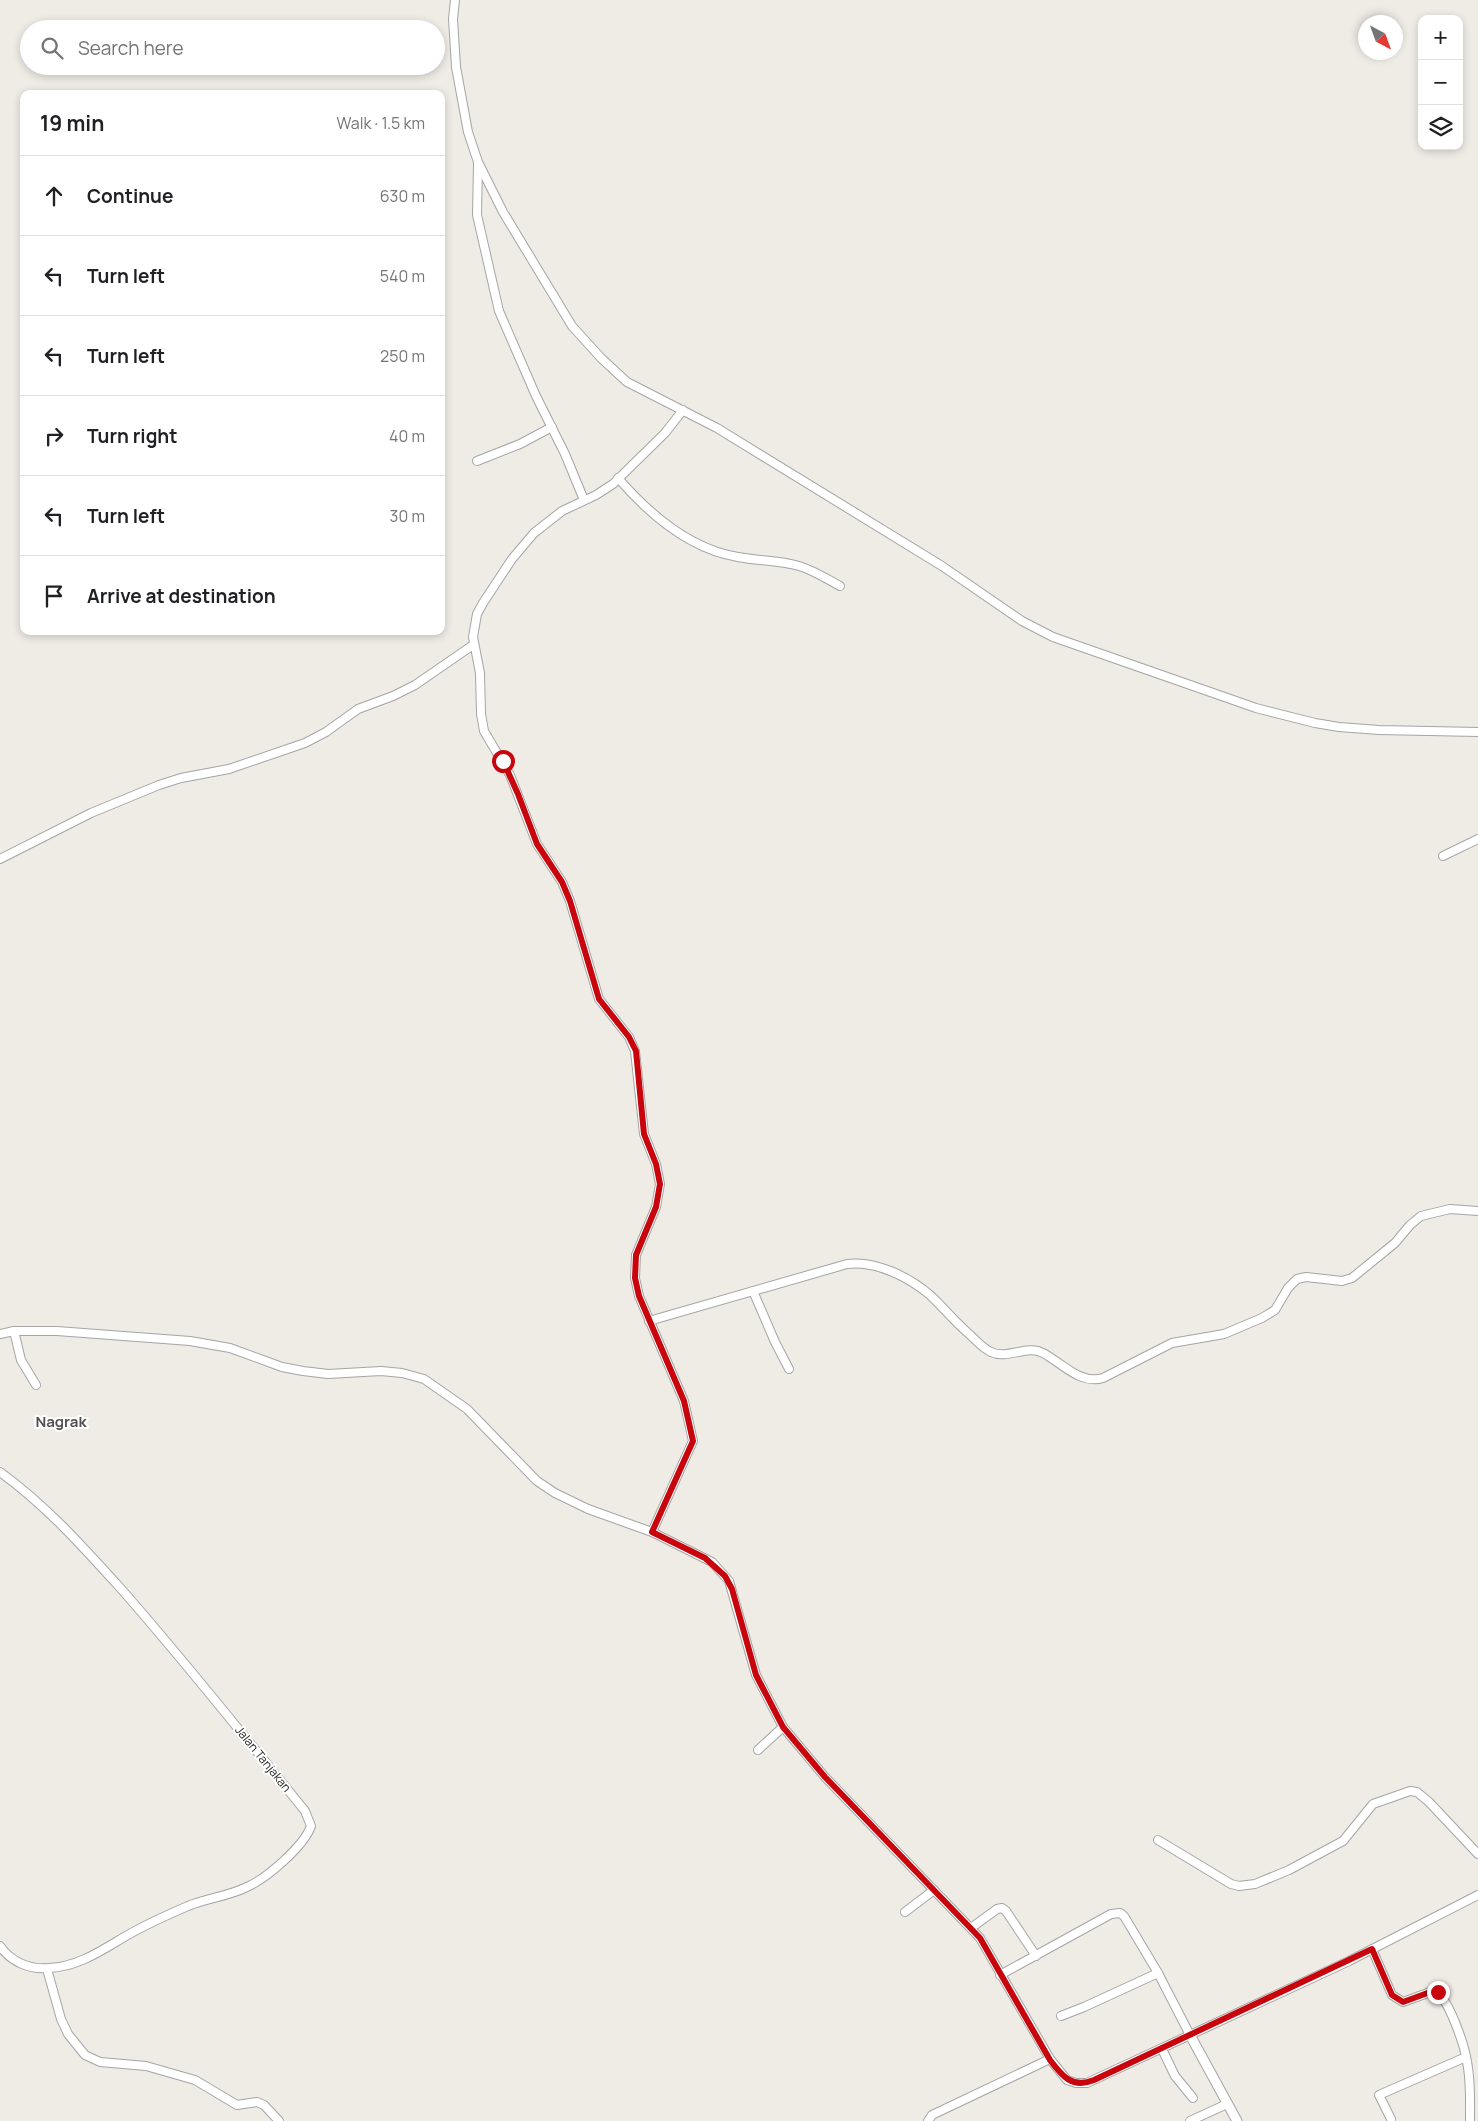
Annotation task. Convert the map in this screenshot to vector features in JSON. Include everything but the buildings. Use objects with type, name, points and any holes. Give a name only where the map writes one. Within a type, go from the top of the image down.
[{"type":"street","points":[[455,0],[453,19],[456,67],[468,132],[478,162],[503,212],[572,326],[600,358],[627,382],[717,428],[800,477],[942,566],[1022,621],[1046,634],[1256,708],[1315,723],[1379,730],[1478,732]]},
{"type":"street","points":[[478,162],[477,215],[499,311],[584,500]]},
{"type":"street","points":[[652,1532],[693,1441],[684,1401],[639,1296],[635,1278],[636,1255],[656,1207],[660,1184],[656,1164],[644,1134],[636,1051],[629,1037],[599,999],[570,901],[562,882],[537,844],[510,775],[484,731],[481,714],[480,673],[473,645],[477,614],[512,559],[534,534],[562,511],[596,495],[618,478],[665,433],[683,410]]},
{"type":"street","points":[[477,461],[520,444],[552,427]]},
{"type":"street","points":[[618,478],[648,510],[675,530],[702,545],[737,557],[800,566],[840,586]]},
{"type":"street","points":[[0,859],[91,813],[151,788],[182,778],[228,769],[305,743],[326,732],[358,709],[393,696],[415,685],[473,645]]},
{"type":"street","points":[[1443,856],[1478,839]]},
{"type":"street","points":[[649,1321],[856,1263],[870,1265],[900,1276],[924,1290],[955,1322],[990,1352],[1004,1355],[1031,1350],[1039,1351],[1077,1375],[1093,1380],[1103,1378],[1172,1343],[1224,1334],[1262,1318],[1275,1310],[1288,1288],[1297,1279],[1306,1277],[1342,1280],[1352,1278],[1395,1243],[1410,1225],[1421,1216],[1450,1209],[1478,1211]]},
{"type":"street","points":[[753,1291],[789,1369]]},
{"type":"street","points":[[14,1331],[21,1360],[36,1385]]},
{"type":"street","points":[[0,1334],[14,1331],[58,1331],[190,1341],[230,1348],[282,1366],[303,1371],[328,1374],[381,1371],[402,1373],[424,1379],[467,1409],[545,1487],[588,1509],[652,1532],[705,1558],[718,1568],[729,1581],[756,1675],[783,1727],[831,1784],[971,1928],[988,1951],[1050,2060],[1067,2080],[1082,2084],[1094,2080],[1372,1949],[1478,1895]]},
{"type":"street","name":"Jalan Tanjakan","points":[[0,1472],[48,1512],[101,1567],[161,1634],[306,1811],[311,1822],[306,1837],[268,1873],[250,1886],[188,1906],[84,1959],[47,1969]]},
{"type":"street","points":[[758,1750],[783,1727]]},
{"type":"street","points":[[1158,1840],[1231,1884],[1239,1886],[1255,1884],[1289,1870],[1343,1841],[1373,1804],[1410,1791],[1417,1792],[1429,1802],[1478,1854]]},
{"type":"street","points":[[905,1912],[934,1890]]},
{"type":"street","points":[[971,1928],[997,1909],[1002,1908],[1006,1911],[1036,1956]]},
{"type":"street","points":[[1000,1975],[1110,1914],[1118,1912],[1124,1916],[1158,1972],[1237,2121]]},
{"type":"street","points":[[0,1946],[8,1956],[20,1964],[47,1969],[61,2019],[68,2034],[85,2055],[100,2062],[146,2066],[195,2080],[237,2104],[256,2102],[264,2105],[279,2121]]},
{"type":"street","points":[[1372,1949],[1392,1995],[1397,2000],[1403,2002],[1433,1991],[1440,1994],[1455,2024],[1466,2058],[1469,2080],[1470,2121]]},
{"type":"street","points":[[1060,2016],[1084,2007],[1158,1972]]},
{"type":"street","points":[[1162,2049],[1175,2076],[1194,2098]]},
{"type":"street","points":[[1390,2119],[1379,2095],[1466,2058]]},
{"type":"street","points":[[928,2121],[932,2115],[1050,2060]]},
{"type":"street","points":[[1190,2121],[1227,2104]]},
{"type":"district","name":"Nagrak","points":[[61,1422]]},
{"type":"route","points":[[503,761],[524,807],[537,844],[562,882],[570,901],[596,993],[629,1037],[636,1051],[644,1134],[659,1173],[660,1184],[656,1207],[636,1255],[635,1278],[639,1296],[684,1401],[693,1441],[652,1532],[712,1562],[729,1581],[756,1675],[776,1716],[791,1738],[860,1815],[980,1938],[1050,2060],[1067,2080],[1076,2084],[1087,2083],[1150,2055],[1190,2034],[1372,1949],[1392,1995],[1397,2000],[1403,2002],[1433,1991],[1438,1992]]}]
